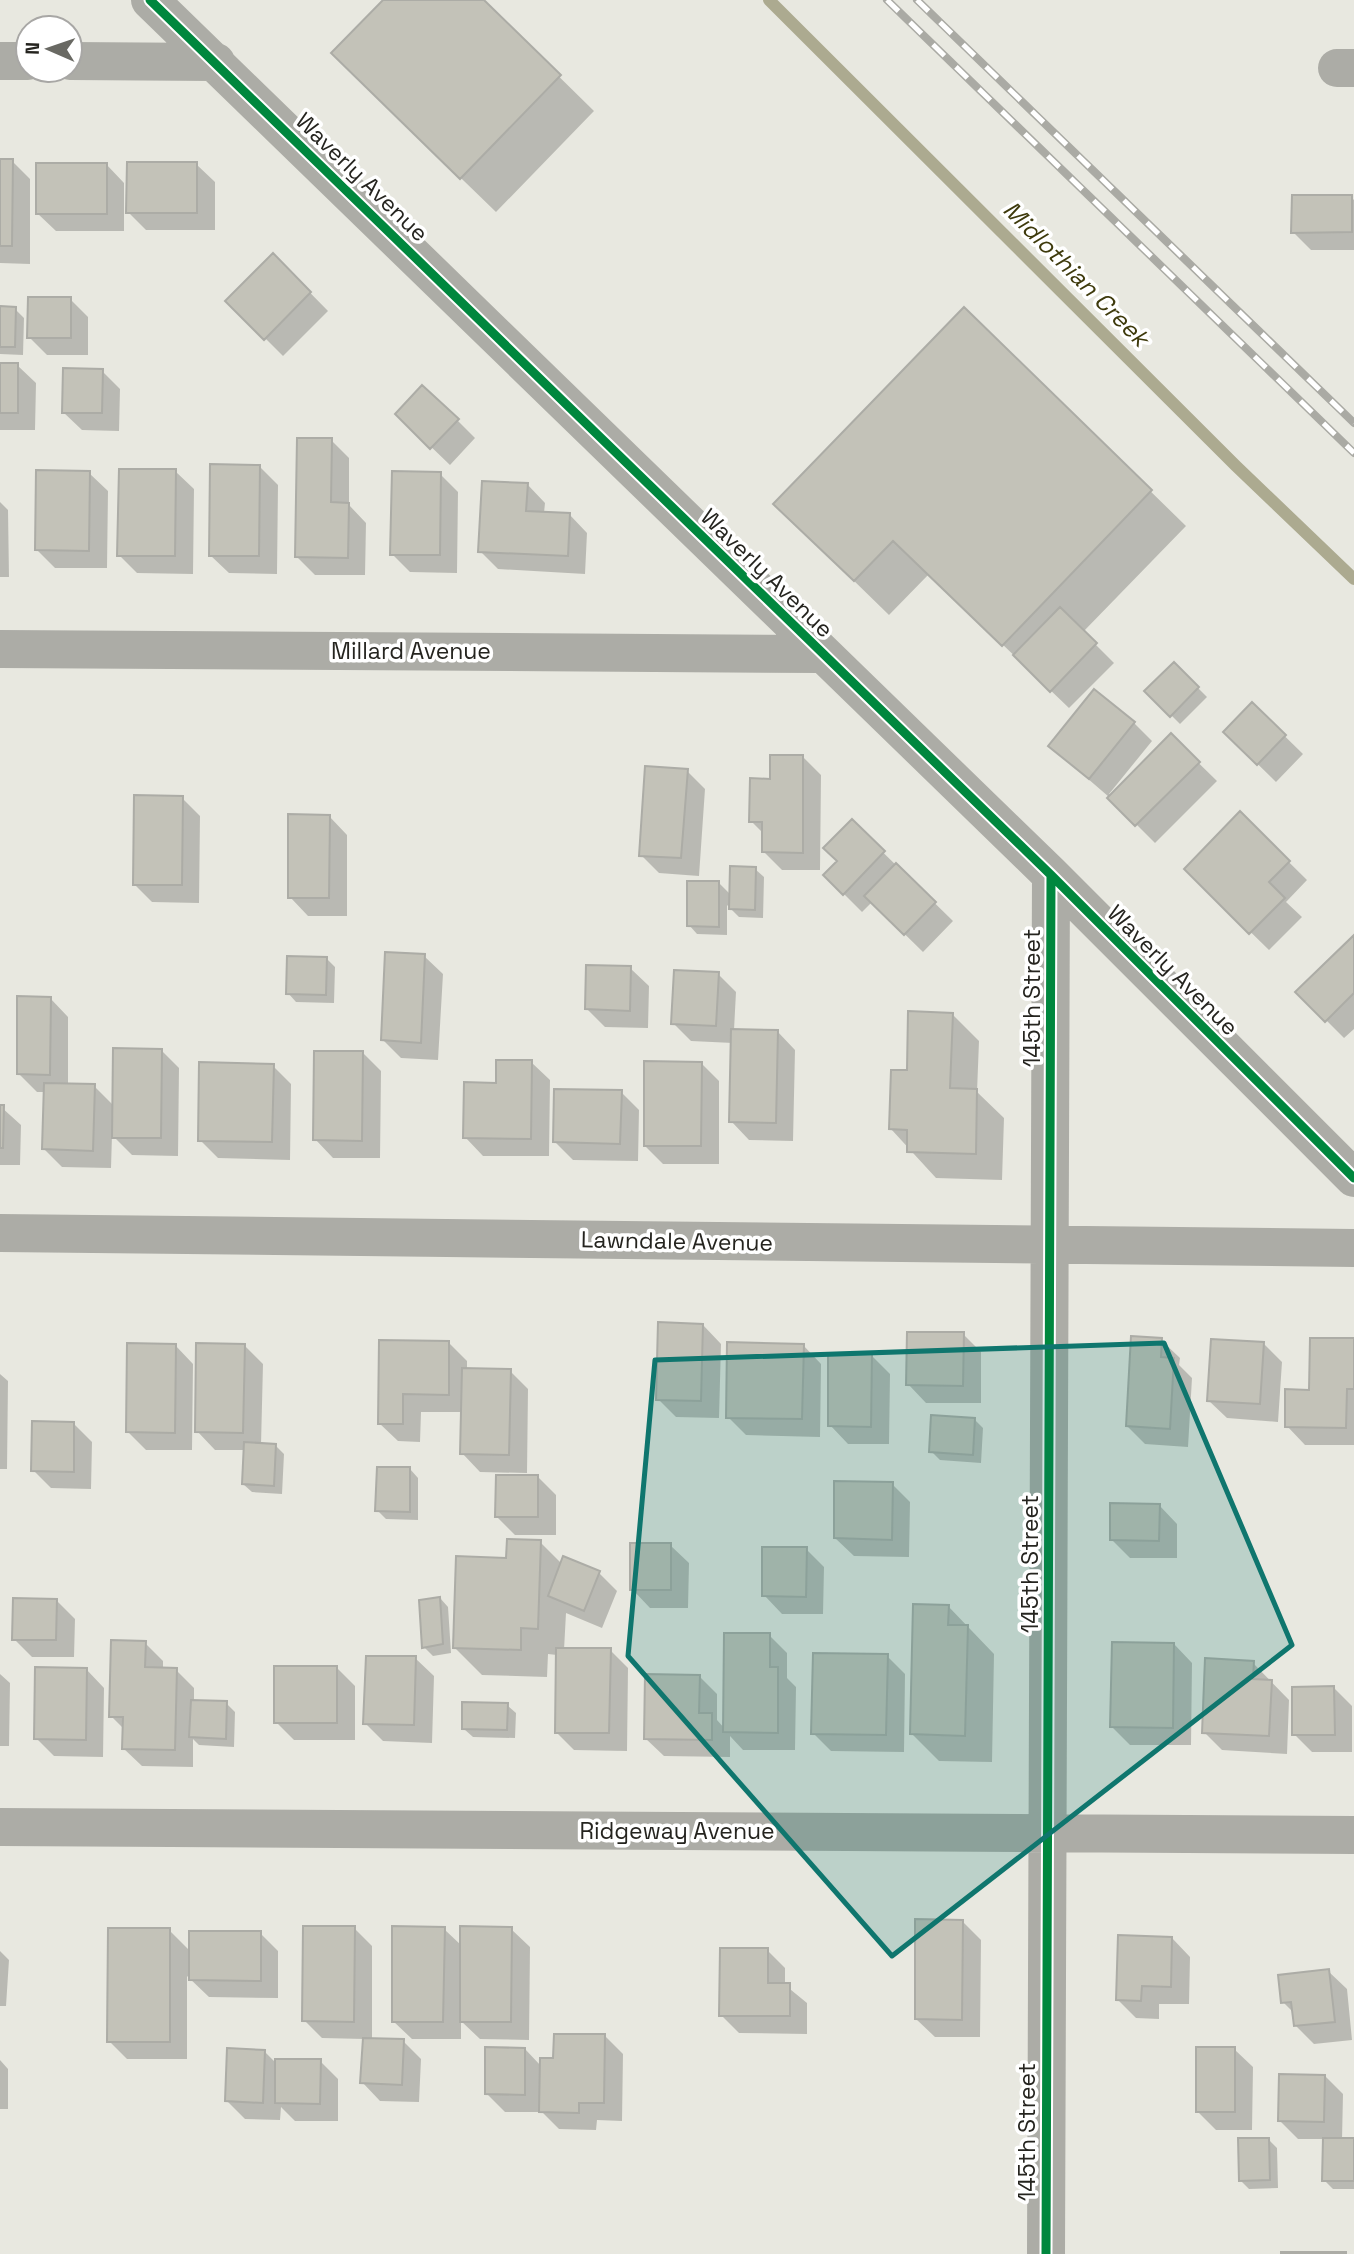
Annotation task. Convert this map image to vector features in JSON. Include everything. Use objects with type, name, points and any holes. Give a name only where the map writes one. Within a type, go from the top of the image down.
[{"type":"street","name":"Waverly Avenue","points":[[150,0],[1051,875],[1354,1178]]},
{"type":"street","points":[[84,61],[216,62]]},
{"type":"street","name":"Millard Avenue","points":[[0,649],[822,654]]},
{"type":"street","name":"145th Street","points":[[1046,2254],[1051,875]]},
{"type":"street","name":"Lawndale Avenue","points":[[0,1233],[1354,1248]]},
{"type":"street","name":"Ridgeway Avenue","points":[[0,1827],[1354,1835]]},
{"type":"highlighted area","points":[[1164,1343],[1292,1645],[892,1956],[628,1656],[655,1360]]},
{"type":"building","points":[[383,0],[484,0],[561,75],[460,179],[331,53]]},
{"type":"building","points":[[0,159],[13,159],[12,246],[0,246]]},
{"type":"building","points":[[127,162],[197,162],[197,213],[126,213]]},
{"type":"building","points":[[36,163],[107,163],[107,214],[36,214]]},
{"type":"building","points":[[1292,195],[1352,195],[1352,232],[1291,233]]},
{"type":"building","points":[[273,253],[311,292],[264,340],[225,301]]},
{"type":"building","points":[[28,297],[71,297],[71,338],[27,338]]},
{"type":"building","points":[[0,306],[16,307],[15,347],[0,347]]},
{"type":"building","points":[[964,307],[1152,490],[1002,646],[893,541],[854,581],[773,504]]},
{"type":"building","points":[[0,363],[18,363],[18,413],[0,413]]},
{"type":"building","points":[[63,368],[103,369],[102,413],[62,413]]},
{"type":"building","points":[[422,385],[459,419],[430,449],[395,414]]},
{"type":"building","points":[[297,438],[332,438],[331,502],[349,503],[348,558],[295,557]]},
{"type":"building","points":[[210,464],[260,465],[259,556],[209,556]]},
{"type":"building","points":[[119,469],[176,469],[175,556],[117,556]]},
{"type":"building","points":[[36,470],[90,471],[89,551],[35,550]]},
{"type":"building","points":[[392,471],[441,472],[440,555],[390,555]]},
{"type":"building","points":[[482,481],[528,483],[526,511],[570,513],[568,556],[478,552]]},
{"type":"building","points":[[1060,607],[1097,643],[1050,692],[1013,655]]},
{"type":"building","points":[[1174,662],[1199,687],[1170,717],[1144,691]]},
{"type":"building","points":[[1094,689],[1135,722],[1089,779],[1048,746]]},
{"type":"building","points":[[1252,702],[1286,735],[1257,765],[1223,732]]},
{"type":"building","points":[[1171,733],[1200,762],[1135,826],[1107,798]]},
{"type":"building","points":[[770,755],[803,755],[803,853],[762,852],[762,822],[749,822],[750,778],[770,779]]},
{"type":"building","points":[[645,766],[688,769],[681,858],[639,856]]},
{"type":"building","points":[[134,795],[183,796],[182,885],[133,885]]},
{"type":"building","points":[[1240,811],[1290,861],[1269,882],[1285,898],[1249,934],[1184,869]]},
{"type":"building","points":[[288,814],[330,815],[329,898],[288,898]]},
{"type":"building","points":[[852,819],[885,851],[843,895],[823,875],[837,861],[823,848]]},
{"type":"building","points":[[896,863],[936,902],[904,935],[864,896]]},
{"type":"building","points":[[730,866],[756,867],[755,910],[729,909]]},
{"type":"building","points":[[687,881],[719,881],[719,927],[687,926]]},
{"type":"building","points":[[1354,935],[1354,993],[1325,1022],[1295,992]]},
{"type":"building","points":[[385,952],[425,954],[421,1043],[381,1040]]},
{"type":"building","points":[[287,956],[327,957],[326,995],[286,994]]},
{"type":"building","points":[[586,965],[631,966],[630,1011],[585,1009]]},
{"type":"building","points":[[674,970],[719,972],[716,1026],[671,1024]]},
{"type":"building","points":[[17,996],[51,997],[50,1075],[17,1074]]},
{"type":"building","points":[[908,1011],[953,1013],[950,1088],[977,1089],[976,1154],[907,1152],[907,1130],[889,1129],[891,1070],[907,1070]]},
{"type":"building","points":[[731,1029],[778,1030],[776,1123],[729,1122]]},
{"type":"building","points":[[113,1048],[162,1049],[161,1138],[112,1138]]},
{"type":"building","points":[[314,1051],[363,1051],[362,1141],[313,1140]]},
{"type":"building","points":[[496,1060],[532,1060],[531,1139],[463,1138],[464,1082],[496,1083]]},
{"type":"building","points":[[644,1061],[702,1062],[701,1146],[644,1146]]},
{"type":"building","points":[[199,1062],[274,1064],[272,1142],[198,1141]]},
{"type":"building","points":[[44,1083],[95,1084],[93,1151],[42,1149]]},
{"type":"building","points":[[554,1089],[622,1090],[620,1144],[553,1142]]},
{"type":"building","points":[[0,1105],[4,1105],[3,1148],[0,1148]]},
{"type":"building","points":[[658,1322],[703,1324],[701,1401],[656,1400]]},
{"type":"building","points":[[907,1332],[964,1332],[963,1386],[906,1385]]},
{"type":"building","points":[[1131,1336],[1162,1338],[1161,1357],[1174,1358],[1170,1429],[1126,1426]]},
{"type":"building","points":[[1310,1338],[1354,1338],[1354,1389],[1347,1389],[1346,1428],[1285,1427],[1285,1389],[1309,1390]]},
{"type":"building","points":[[1211,1339],[1264,1342],[1260,1404],[1207,1401]]},
{"type":"building","points":[[379,1340],[449,1341],[449,1395],[403,1394],[403,1424],[378,1424]]},
{"type":"building","points":[[727,1342],[804,1344],[802,1419],[726,1418]]},
{"type":"building","points":[[127,1343],[176,1344],[175,1433],[126,1432]]},
{"type":"building","points":[[196,1343],[245,1344],[243,1433],[195,1432]]},
{"type":"building","points":[[828,1354],[872,1354],[871,1427],[828,1426]]},
{"type":"building","points":[[462,1368],[511,1369],[509,1455],[460,1454]]},
{"type":"building","points":[[931,1415],[975,1418],[973,1455],[929,1452]]},
{"type":"building","points":[[32,1421],[74,1422],[74,1472],[31,1471]]},
{"type":"building","points":[[244,1442],[276,1444],[274,1486],[242,1484]]},
{"type":"building","points":[[377,1467],[410,1467],[410,1512],[375,1511]]},
{"type":"building","points":[[496,1475],[538,1475],[538,1517],[495,1517]]},
{"type":"building","points":[[834,1481],[893,1482],[892,1540],[834,1538]]},
{"type":"building","points":[[1110,1503],[1160,1504],[1159,1541],[1110,1540]]},
{"type":"building","points":[[507,1539],[541,1540],[538,1629],[521,1628],[521,1650],[453,1648],[456,1556],[506,1558]]},
{"type":"building","points":[[630,1543],[671,1543],[671,1590],[630,1590]]},
{"type":"building","points":[[762,1547],[807,1547],[806,1597],[762,1596]]},
{"type":"building","points":[[563,1556],[600,1571],[584,1611],[548,1596]]},
{"type":"building","points":[[440,1597],[443,1644],[422,1648],[419,1600]]},
{"type":"building","points":[[13,1598],[57,1599],[56,1640],[12,1640]]},
{"type":"building","points":[[913,1604],[949,1605],[948,1625],[968,1625],[965,1736],[910,1734]]},
{"type":"building","points":[[724,1633],[770,1633],[770,1667],[778,1667],[778,1733],[723,1732]]},
{"type":"building","points":[[111,1640],[146,1641],[145,1667],[177,1668],[175,1750],[122,1749],[123,1717],[109,1717]]},
{"type":"building","points":[[1112,1642],[1174,1643],[1173,1728],[1110,1727]]},
{"type":"building","points":[[556,1648],[611,1648],[609,1733],[555,1733]]},
{"type":"building","points":[[813,1653],[888,1654],[886,1735],[811,1734]]},
{"type":"building","points":[[366,1656],[416,1656],[414,1725],[363,1724]]},
{"type":"building","points":[[1205,1658],[1254,1661],[1253,1679],[1272,1680],[1269,1736],[1202,1733]]},
{"type":"building","points":[[274,1666],[337,1666],[337,1723],[274,1723]]},
{"type":"building","points":[[35,1667],[87,1668],[86,1740],[34,1739]]},
{"type":"building","points":[[645,1674],[700,1675],[699,1713],[712,1713],[712,1740],[644,1739]]},
{"type":"building","points":[[1334,1686],[1335,1735],[1292,1735],[1292,1687]]},
{"type":"building","points":[[191,1700],[227,1701],[226,1739],[189,1737]]},
{"type":"building","points":[[462,1702],[508,1703],[507,1730],[462,1729]]},
{"type":"building","points":[[915,1919],[963,1920],[962,2020],[915,2019]]},
{"type":"building","points":[[303,1926],[355,1926],[354,2022],[302,2021]]},
{"type":"building","points":[[392,1926],[445,1927],[443,2022],[392,2022]]},
{"type":"building","points":[[460,1926],[512,1927],[511,2022],[460,2022]]},
{"type":"building","points":[[108,1928],[170,1928],[170,2042],[107,2042]]},
{"type":"building","points":[[189,1931],[261,1931],[261,1981],[189,1980]]},
{"type":"building","points":[[1118,1935],[1172,1937],[1171,1987],[1142,1986],[1141,2001],[1116,2000]]},
{"type":"building","points":[[720,1948],[768,1948],[768,1983],[790,1983],[790,2016],[719,2016]]},
{"type":"building","points":[[1329,1969],[1335,2022],[1294,2026],[1291,2002],[1281,2003],[1278,1975]]},
{"type":"building","points":[[554,2034],[605,2034],[604,2103],[579,2103],[579,2113],[539,2112],[540,2058],[553,2058]]},
{"type":"building","points":[[363,2038],[404,2039],[402,2085],[360,2083]]},
{"type":"building","points":[[485,2047],[525,2048],[525,2095],[485,2094]]},
{"type":"building","points":[[1196,2047],[1235,2047],[1235,2112],[1196,2112]]},
{"type":"building","points":[[227,2048],[265,2050],[263,2103],[225,2101]]},
{"type":"building","points":[[275,2059],[321,2059],[320,2104],[275,2103]]},
{"type":"building","points":[[1279,2074],[1325,2075],[1324,2122],[1278,2121]]},
{"type":"building","points":[[1238,2138],[1269,2138],[1270,2180],[1239,2181]]},
{"type":"building","points":[[1323,2138],[1354,2138],[1354,2181],[1322,2181]]},
{"type":"building","points":[[1346,2252],[1346,2254],[1281,2254]]},
{"type":"waterway","name":"Midlothian Creek","points":[[769,0],[1236,466],[1354,579]]},
{"type":"railway","points":[[887,0],[1354,453]]},
{"type":"railway","points":[[917,0],[1354,423]]},
{"type":"cycle path","points":[[150,0],[1051,875],[1354,1178]]},
{"type":"cycle path","points":[[1046,2254],[1051,875]]}]
